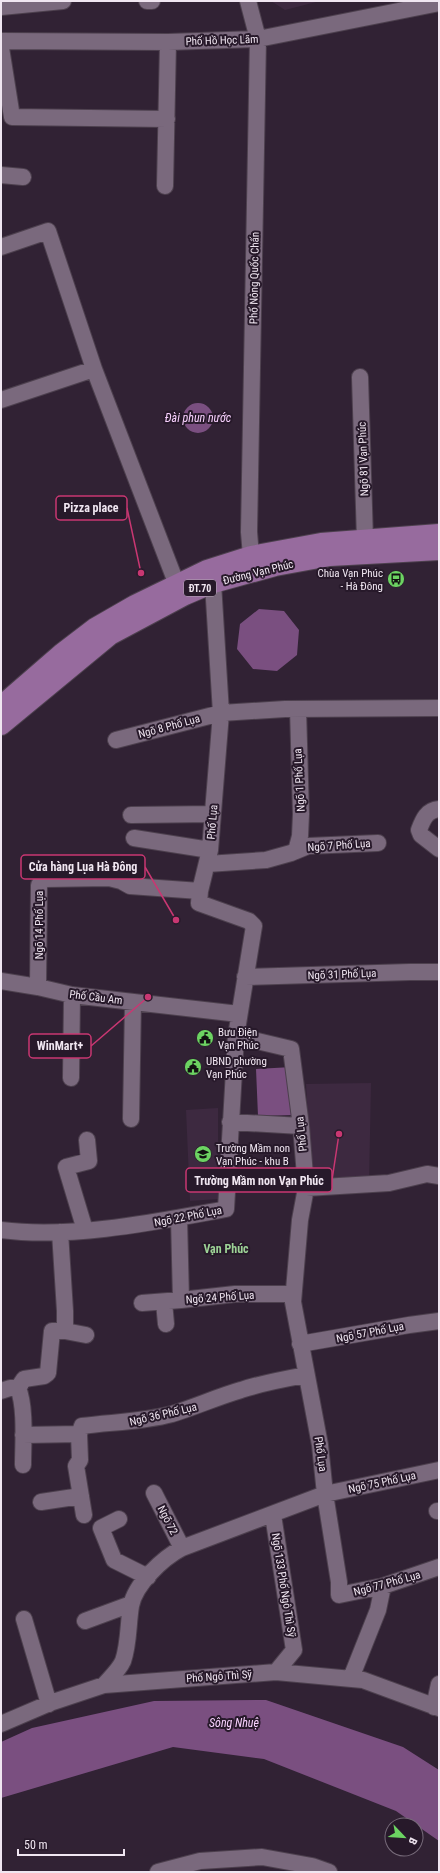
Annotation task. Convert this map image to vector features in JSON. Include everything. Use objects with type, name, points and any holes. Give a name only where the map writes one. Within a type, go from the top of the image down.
[{"type":"main road","name":"Đường Vạn Phúc","points":[[5,707],[110,635],[185,595],[213,583],[275,566],[439,534]]},
{"type":"main road","name":"Đường Vạn Phúc","points":[[5,707],[61,654],[95,628],[134,605],[207,570],[251,556],[321,544],[366,548],[439,550]]},
{"type":"street","points":[[1,7],[63,1]]},
{"type":"street","points":[[147,1],[152,1]]},
{"type":"street","name":"Phố Nông Quốc Chấn","points":[[248,1],[258,39],[249,532],[251,556]]},
{"type":"street","name":"Phố Hồ Học Lãm","points":[[1,41],[168,42],[258,39],[439,2]]},
{"type":"street","points":[[165,186],[168,42]]},
{"type":"street","points":[[1,48],[12,117],[167,119]]},
{"type":"street","points":[[1,175],[22,176]]},
{"type":"street","points":[[1,248],[48,231],[94,369],[177,584]]},
{"type":"street","points":[[1,400],[94,369]]},
{"type":"street","name":"Ngõ 81 Vạn Phúc","points":[[360,377],[366,548]]},
{"type":"street","name":"Phố Lụa","points":[[200,891],[208,857],[221,712],[213,583]]},
{"type":"street","name":"Ngõ 8 Phố Lụa","points":[[116,740],[221,712],[298,709],[439,708]]},
{"type":"street","name":"Ngõ 1 Phố Lụa","points":[[296,850],[300,836],[301,814],[298,709]]},
{"type":"street","points":[[439,809],[432,810],[424,817],[419,830],[421,835],[439,849]]},
{"type":"street","points":[[131,815],[213,814]]},
{"type":"street","points":[[134,838],[208,857]]},
{"type":"street","name":"Ngõ 7 Phố Lụa","points":[[208,857],[266,860],[308,846],[378,843]]},
{"type":"street","name":"Ngõ 14 Phố Lụa","points":[[38,987],[39,885],[44,878],[109,878],[121,880],[130,886],[200,891]]},
{"type":"street","points":[[200,891],[198,901],[200,904],[253,924],[254,929],[236,1036]]},
{"type":"street","name":"Ngõ 31 Phố Lụa","points":[[245,976],[439,972]]},
{"type":"street","name":"Phố Cầu Am","points":[[1,981],[38,987],[72,995],[239,1014]]},
{"type":"street","points":[[72,995],[72,1078]]},
{"type":"street","points":[[131,1119],[133,1002]]},
{"type":"street","name":"Phố Lụa","points":[[236,1036],[291,1049],[301,1126],[306,1188],[300,1220],[293,1302],[320,1445],[325,1494]]},
{"type":"street","name":"Ngõ 22 Phố Lụa","points":[[1,1230],[45,1234],[145,1224],[226,1209],[236,1036]]},
{"type":"street","points":[[230,1122],[301,1126]]},
{"type":"street","points":[[85,1230],[66,1168],[89,1161],[87,1140]]},
{"type":"street","points":[[306,1188],[389,1183],[427,1174],[439,1176]]},
{"type":"street","name":"Ngõ 24 Phố Lụa","points":[[178,1218],[181,1300],[235,1294],[294,1294]]},
{"type":"street","points":[[60,1232],[65,1331]]},
{"type":"street","points":[[142,1303],[181,1300]]},
{"type":"street","points":[[164,1302],[166,1324]]},
{"type":"street","name":"Ngõ 57 Phố Lụa","points":[[300,1344],[409,1324],[439,1321]]},
{"type":"street","points":[[23,1465],[21,1402],[18,1388],[24,1379],[44,1376],[48,1373],[52,1331],[65,1331],[86,1335]]},
{"type":"street","name":"Ngõ 36 Phố Lụa","points":[[79,1434],[82,1426],[112,1422],[124,1423],[170,1414],[240,1390],[306,1375]]},
{"type":"street","points":[[1,1391],[10,1388],[18,1388]]},
{"type":"street","points":[[23,1435],[79,1434],[80,1460],[76,1466],[84,1515]]},
{"type":"street","name":"Ngõ 75 Phố Lụa","points":[[325,1494],[439,1470]]},
{"type":"street","name":"Ngõ 72","points":[[154,1493],[182,1548]]},
{"type":"street","points":[[104,1685],[123,1661],[131,1604],[135,1595],[163,1560],[182,1548],[273,1515],[325,1494]]},
{"type":"street","name":"Ngõ 77 Phố Lụa","points":[[325,1494],[339,1582],[339,1595],[383,1586],[439,1567]]},
{"type":"street","points":[[41,1502],[81,1496]]},
{"type":"street","name":"Ngõ 133 Phố Ngô Thì Sỹ","points":[[273,1515],[294,1650],[276,1672]]},
{"type":"street","points":[[119,1519],[101,1528],[114,1560],[148,1577]]},
{"type":"street","points":[[351,1678],[378,1610],[383,1586]]},
{"type":"street","points":[[85,1621],[131,1604]]},
{"type":"street","points":[[24,1619],[49,1704]]},
{"type":"street","name":"Phố Ngô Thì Sỹ","points":[[1,1724],[49,1704],[104,1685],[276,1672],[363,1680],[436,1707]]},
{"type":"street","points":[[436,1707],[439,1684]]},
{"type":"street","points":[[158,1872],[200,1861],[262,1857],[312,1866],[329,1872]]},
{"type":"shaded area","points":[[271,1],[320,1],[285,10]]},
{"type":"shaded area","points":[[371,1083],[369,1185],[312,1185],[306,1084]]},
{"type":"shaded area","name":"Trường Mầm non Vạn Phúc - khu B","points":[[218,1108],[218,1199],[190,1201],[186,1110]]},
{"type":"water","name":"Đài phun nước","points":[[198,403],[208,408],[213,418],[208,428],[198,433],[188,428],[183,418],[188,408]]},
{"type":"water","points":[[259,609],[284,611],[299,630],[297,655],[277,671],[253,669],[237,649],[240,624]]},
{"type":"water","points":[[292,1067],[294,1115],[258,1116],[256,1069]]},
{"type":"water","name":"Sông Nhuệ","points":[[266,1700],[403,1747],[439,1770],[439,1841],[424,1831],[424,1817],[405,1817],[396,1811],[264,1759],[173,1747],[1,1798],[1,1742],[32,1728],[154,1701]]},
{"type":"place","name":"Pizza place","points":[[141,573]]},
{"type":"place","name":"Chùa Vạn Phúc - Hà Đông","points":[[396,579]]},
{"type":"place","name":"Cửa hàng Lụa Hà Đông","points":[[176,920]]},
{"type":"place","name":"WinMart+","points":[[148,997]]},
{"type":"place","name":"Bưu Điện Vạn Phúc","points":[[205,1038]]},
{"type":"place","name":"UBND phường Vạn Phúc","points":[[193,1067]]},
{"type":"place","name":"Trường Mầm non Vạn Phúc","points":[[339,1134]]},
{"type":"place","name":"Trường Mầm non Vạn Phúc - khu B","points":[[203,1154]]},
{"type":"district","name":"Vạn Phúc","points":[[226,1249]]}]
